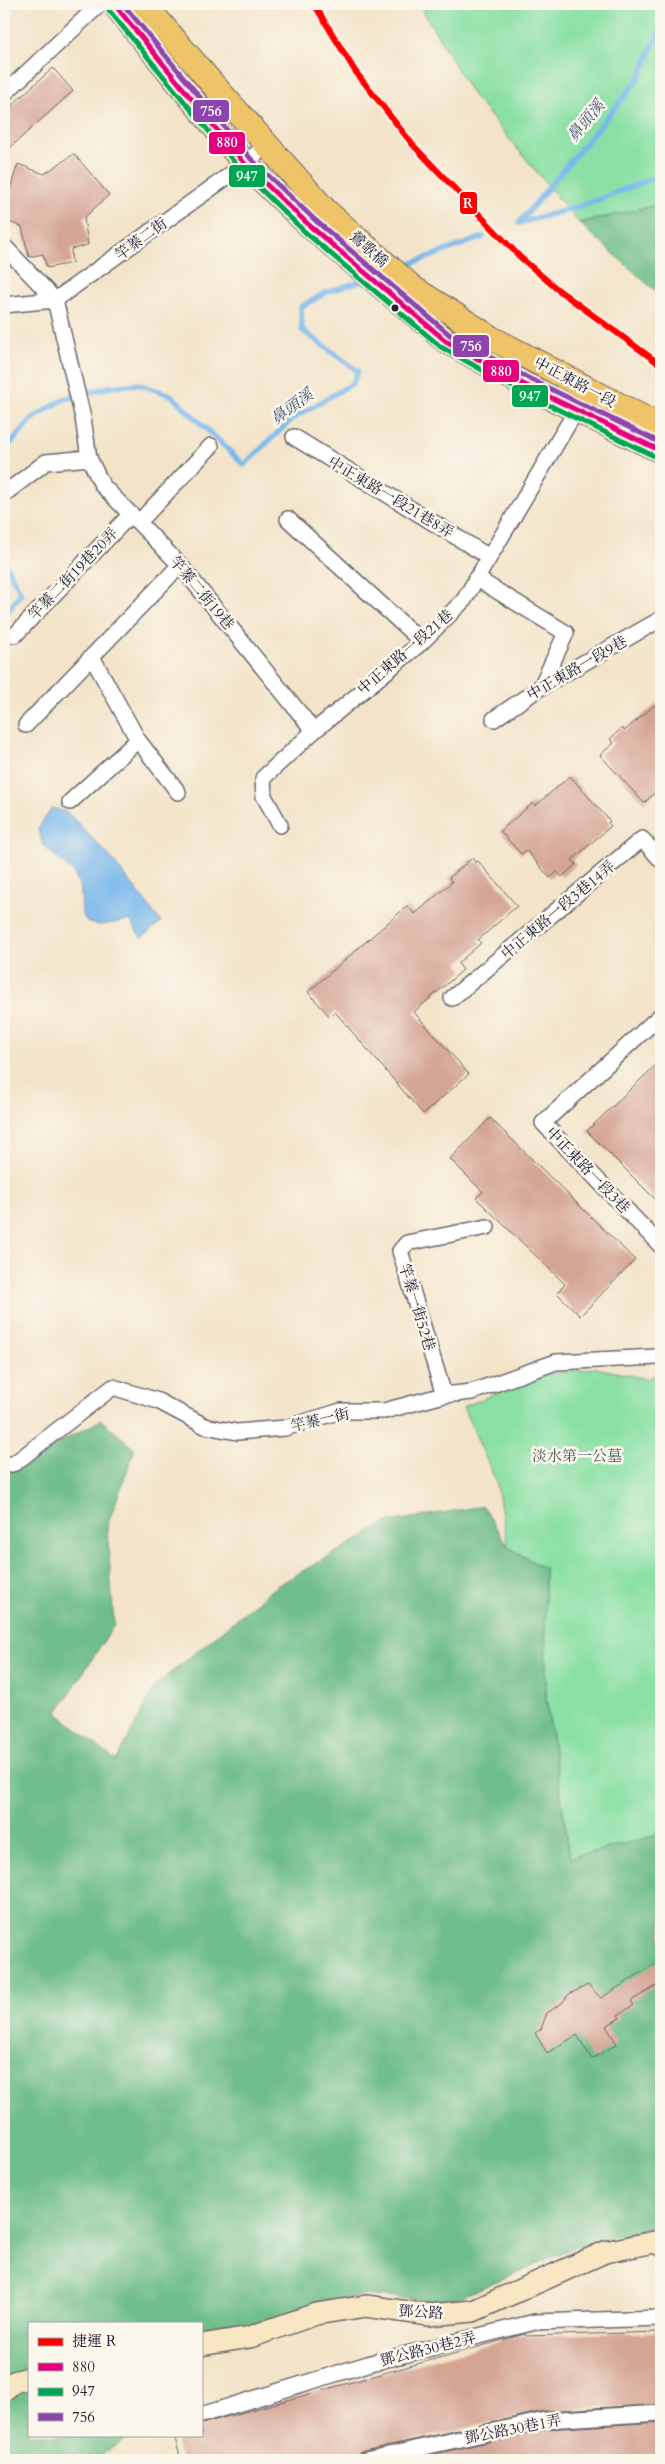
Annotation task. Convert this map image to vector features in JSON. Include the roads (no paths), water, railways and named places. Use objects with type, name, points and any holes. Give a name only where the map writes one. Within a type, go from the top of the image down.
[{"type":"main road","points":[[114,4],[245,164],[318,218]]},
{"type":"main road","points":[[144,4],[266,145],[318,218]]},
{"type":"main road","name":"鶯歌橋","points":[[318,218],[405,294]]},
{"type":"main road","name":"中正東路一段","points":[[405,294],[446,341],[523,384],[661,451]]},
{"type":"main road","name":"中正東路一段","points":[[405,294],[661,427]]},
{"type":"street","points":[[4,94],[100,4]]},
{"type":"street","name":"竿蓁二街","points":[[4,305],[55,300],[245,164],[266,145]]},
{"type":"street","points":[[4,246],[55,300]]},
{"type":"street","name":"竿蓁二街19巷","points":[[55,300],[83,418],[89,458],[102,486],[180,565],[314,730]]},
{"type":"street","name":"中正東路一段21巷","points":[[280,825],[264,796],[263,778],[314,730],[422,642],[464,600],[576,409]]},
{"type":"street","name":"中正東路一段21巷8弄","points":[[294,437],[489,557]]},
{"type":"street","name":"竿蓁二街19巷20弄","points":[[16,635],[211,446]]},
{"type":"street","points":[[4,494],[46,462],[89,458]]},
{"type":"street","points":[[288,519],[422,642]]},
{"type":"street","points":[[26,725],[180,565]]},
{"type":"street","points":[[476,578],[566,633],[541,687]]},
{"type":"street","name":"中正東路一段9巷","points":[[494,719],[541,687],[661,619]]},
{"type":"street","points":[[92,657],[138,740],[178,792]]},
{"type":"street","points":[[70,802],[138,740]]},
{"type":"street","name":"中正東路一段3巷14弄","points":[[452,998],[642,839],[661,860]]},
{"type":"street","name":"中正東路一段3巷","points":[[661,1015],[543,1123],[661,1246]]},
{"type":"street","name":"竿蓁一街52巷","points":[[444,1395],[400,1251],[407,1243],[487,1227]]},
{"type":"street","name":"竿蓁一街","points":[[4,1466],[15,1463],[113,1387],[158,1401],[205,1426],[237,1432],[286,1428],[341,1411],[384,1411],[444,1395],[472,1392],[556,1362],[657,1357],[661,1353]]},
{"type":"street","name":"鄧公路","points":[[202,2345],[250,2337],[316,2314],[366,2306],[429,2315],[473,2311],[605,2252],[654,2242],[661,2245]]},
{"type":"street","name":"鄧公路30巷2弄","points":[[202,2415],[371,2363],[535,2322],[661,2318]]},
{"type":"street","points":[[4,2390],[14,2382],[28,2378]]},
{"type":"street","name":"鄧公路30巷1弄","points":[[366,2460],[545,2420],[661,2413]]},
{"type":"water","points":[[52,808],[68,813],[111,858],[161,922],[141,938],[130,920],[101,925],[88,923],[82,914],[81,889],[74,873],[43,845],[38,829]]},
{"type":"waterway","name":"鼻頭溪","points":[[519,223],[638,80],[661,28]]},
{"type":"waterway","name":"鼻頭溪","points":[[519,223],[585,205],[661,175]]},
{"type":"waterway","name":"鼻頭溪","points":[[399,268],[483,237]]},
{"type":"waterway","name":"鼻頭溪","points":[[4,451],[32,419],[64,399],[110,387],[138,384],[171,395],[244,465],[292,419],[353,383],[358,371],[302,330],[301,307],[327,292],[364,280]]},
{"type":"waterway","name":"鼻頭溪","points":[[4,561],[21,593],[4,616]]},
{"type":"metro line","name":"R","points":[[314,4],[355,71],[413,145],[520,257],[557,289],[661,365]]},
{"type":"park label","name":"淡水第一公墓","points":[[577,1456]]}]
